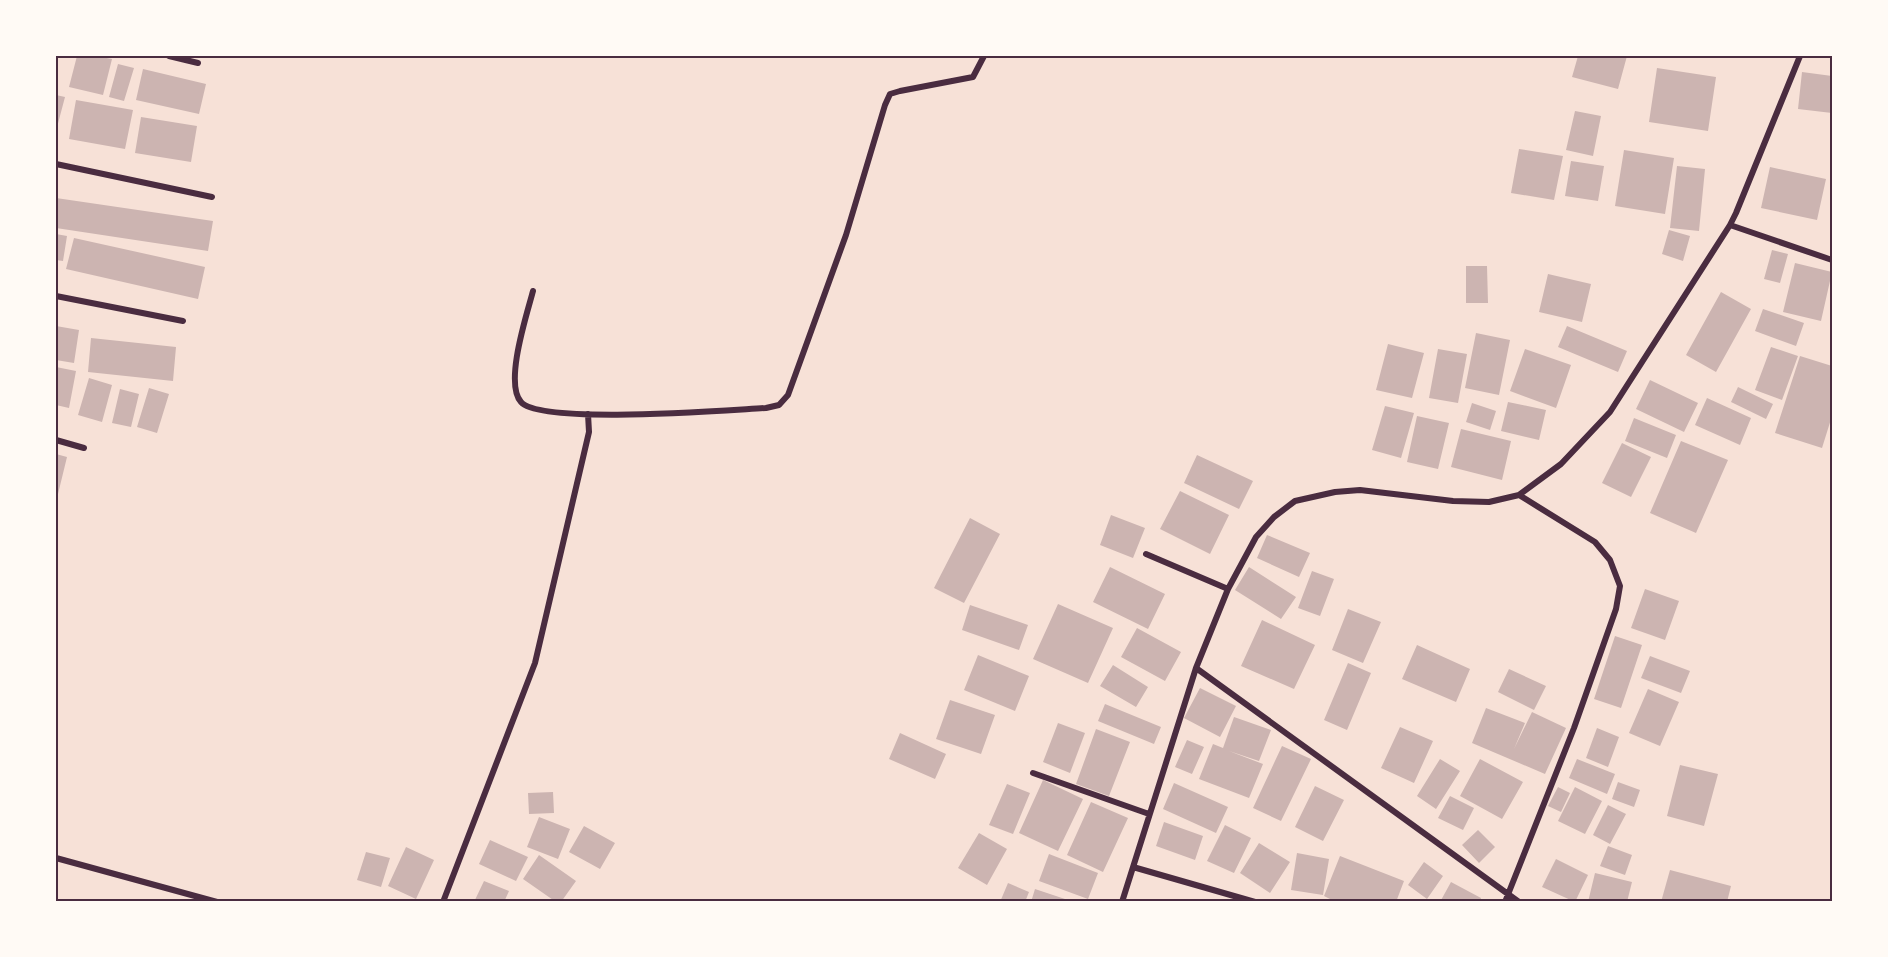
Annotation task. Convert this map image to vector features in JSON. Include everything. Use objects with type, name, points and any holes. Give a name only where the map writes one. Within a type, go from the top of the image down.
[{"type":"street","points":[[169,56],[198,63]]},
{"type":"street","points":[[533,291],[513,374],[521,403],[535,410],[588,414],[766,408],[779,405],[788,394],[846,235],[890,94],[973,77],[984,56]]},
{"type":"street","points":[[1122,902],[1196,668],[1228,589],[1256,537],[1295,501],[1335,492],[1360,490],[1453,501],[1490,502],[1519,495],[1561,464],[1611,412],[1730,225],[1800,56]]},
{"type":"street","points":[[56,164],[212,197]]},
{"type":"street","points":[[1730,225],[1833,260]]},
{"type":"street","points":[[56,296],[183,321]]},
{"type":"street","points":[[443,902],[535,663],[589,432],[588,414]]},
{"type":"street","points":[[56,440],[84,448]]},
{"type":"street","points":[[1505,902],[1574,728],[1616,609],[1620,586],[1610,560],[1595,542],[1519,495]]},
{"type":"street","points":[[1146,554],[1228,589]]},
{"type":"street","points":[[1196,668],[1519,902]]},
{"type":"street","points":[[1034,773],[1149,814]]},
{"type":"street","points":[[56,858],[217,902]]},
{"type":"street","points":[[1132,867],[1255,902]]},
{"type":"building","points":[[77,56],[112,59],[103,95],[69,87]]},
{"type":"building","points":[[1578,56],[1627,56],[1618,89],[1572,77]]},
{"type":"building","points":[[118,64],[134,68],[124,101],[109,97]]},
{"type":"building","points":[[1657,68],[1716,77],[1708,131],[1649,122]]},
{"type":"building","points":[[143,69],[206,84],[199,114],[136,100]]},
{"type":"building","points":[[1802,72],[1832,76],[1832,113],[1798,109]]},
{"type":"building","points":[[56,95],[65,97],[56,131]]},
{"type":"building","points":[[76,100],[133,110],[125,149],[69,139]]},
{"type":"building","points":[[1575,111],[1601,116],[1593,156],[1566,150]]},
{"type":"building","points":[[141,117],[197,126],[191,162],[135,153]]},
{"type":"building","points":[[1519,149],[1563,156],[1554,200],[1511,193]]},
{"type":"building","points":[[1624,150],[1674,158],[1665,214],[1615,206]]},
{"type":"building","points":[[1571,161],[1604,166],[1598,201],[1565,196]]},
{"type":"building","points":[[1677,166],[1705,169],[1699,231],[1670,228]]},
{"type":"building","points":[[1770,167],[1826,179],[1817,220],[1761,208]]},
{"type":"building","points":[[56,198],[213,221],[208,251],[56,228]]},
{"type":"building","points":[[1669,230],[1690,236],[1683,261],[1662,254]]},
{"type":"building","points":[[56,234],[67,236],[63,261],[56,260]]},
{"type":"building","points":[[74,238],[205,267],[198,299],[66,269]]},
{"type":"building","points":[[1772,250],[1788,254],[1780,283],[1764,279]]},
{"type":"building","points":[[1795,263],[1832,272],[1821,321],[1783,312]]},
{"type":"building","points":[[1466,266],[1487,266],[1488,303],[1466,303]]},
{"type":"building","points":[[1548,274],[1591,284],[1582,322],[1539,312]]},
{"type":"building","points":[[1721,292],[1751,309],[1716,372],[1686,355]]},
{"type":"building","points":[[1763,309],[1804,323],[1796,346],[1755,331]]},
{"type":"building","points":[[56,326],[79,330],[74,363],[56,360]]},
{"type":"building","points":[[1567,326],[1627,351],[1618,372],[1558,347]]},
{"type":"building","points":[[1476,333],[1510,340],[1499,395],[1465,388]]},
{"type":"building","points":[[91,338],[176,347],[173,381],[88,372]]},
{"type":"building","points":[[1388,344],[1424,353],[1412,398],[1376,390]]},
{"type":"building","points":[[1771,347],[1798,356],[1782,400],[1755,390]]},
{"type":"building","points":[[1438,349],[1467,354],[1458,403],[1429,398]]},
{"type":"building","points":[[1525,349],[1571,365],[1556,408],[1510,391]]},
{"type":"building","points":[[1800,356],[1832,366],[1832,416],[1822,448],[1775,433]]},
{"type":"building","points":[[56,367],[76,371],[69,408],[56,405]]},
{"type":"building","points":[[89,378],[112,385],[102,422],[78,415]]},
{"type":"building","points":[[1650,380],[1698,403],[1684,432],[1636,409]]},
{"type":"building","points":[[1738,387],[1773,404],[1766,419],[1731,402]]},
{"type":"building","points":[[149,388],[169,394],[157,433],[137,427]]},
{"type":"building","points":[[120,389],[139,394],[131,427],[112,423]]},
{"type":"building","points":[[1707,398],[1751,418],[1740,445],[1695,425]]},
{"type":"building","points":[[1508,402],[1546,410],[1539,440],[1501,431]]},
{"type":"building","points":[[1472,403],[1496,411],[1490,430],[1466,422]]},
{"type":"building","points":[[1385,406],[1414,413],[1401,458],[1372,450]]},
{"type":"building","points":[[1417,416],[1449,423],[1438,469],[1407,462]]},
{"type":"building","points":[[1634,418],[1676,435],[1667,458],[1625,441]]},
{"type":"building","points":[[1461,429],[1511,441],[1502,480],[1451,467]]},
{"type":"building","points":[[1681,441],[1728,460],[1696,533],[1650,513]]},
{"type":"building","points":[[1622,443],[1651,457],[1631,497],[1602,483]]},
{"type":"building","points":[[56,454],[67,457],[58,494],[56,494]]},
{"type":"building","points":[[1197,455],[1253,481],[1239,509],[1184,483]]},
{"type":"building","points":[[1180,491],[1229,515],[1210,554],[1160,529]]},
{"type":"building","points":[[1111,515],[1145,528],[1133,558],[1100,545]]},
{"type":"building","points":[[970,518],[1000,534],[964,603],[934,588]]},
{"type":"building","points":[[1267,535],[1310,553],[1299,577],[1257,558]]},
{"type":"building","points":[[1110,567],[1165,594],[1148,629],[1093,602]]},
{"type":"building","points":[[1249,567],[1296,597],[1281,619],[1235,590]]},
{"type":"building","points":[[1312,571],[1334,579],[1320,616],[1298,608]]},
{"type":"building","points":[[1645,589],[1679,601],[1665,640],[1631,628]]},
{"type":"building","points":[[1058,604],[1113,628],[1088,683],[1033,659]]},
{"type":"building","points":[[970,605],[1028,625],[1019,650],[962,630]]},
{"type":"building","points":[[1348,609],[1381,622],[1363,663],[1332,650]]},
{"type":"building","points":[[1262,620],[1315,645],[1294,689],[1241,666]]},
{"type":"building","points":[[1137,628],[1181,652],[1165,681],[1121,657]]},
{"type":"building","points":[[1615,636],[1642,645],[1621,708],[1594,699]]},
{"type":"building","points":[[1417,645],[1470,669],[1456,702],[1402,679]]},
{"type":"building","points":[[978,655],[1029,676],[1015,711],[964,690]]},
{"type":"building","points":[[1650,656],[1690,671],[1681,693],[1641,678]]},
{"type":"building","points":[[1348,663],[1371,673],[1347,730],[1324,720]]},
{"type":"building","points":[[1113,665],[1148,687],[1136,707],[1100,686]]},
{"type":"building","points":[[1509,669],[1546,686],[1534,710],[1498,692]]},
{"type":"building","points":[[1200,688],[1236,706],[1220,737],[1184,718]]},
{"type":"building","points":[[1648,689],[1679,702],[1660,746],[1629,733]]},
{"type":"building","points":[[950,700],[995,715],[981,754],[936,739]]},
{"type":"building","points":[[1105,704],[1161,727],[1154,744],[1098,721]]},
{"type":"building","points":[[1486,708],[1525,723],[1514,749],[1532,712],[1566,728],[1545,774],[1472,743]]},
{"type":"building","points":[[1234,717],[1271,730],[1259,761],[1229,751],[1263,764],[1249,798],[1199,779],[1213,744],[1223,748]]},
{"type":"building","points":[[1058,723],[1085,733],[1070,773],[1043,762]]},
{"type":"building","points":[[1400,727],[1433,741],[1414,783],[1381,768]]},
{"type":"building","points":[[1597,728],[1619,737],[1608,767],[1586,758]]},
{"type":"building","points":[[1096,729],[1130,742],[1109,796],[1076,784]]},
{"type":"building","points":[[900,733],[946,754],[935,779],[889,759]]},
{"type":"building","points":[[1187,740],[1204,747],[1192,774],[1175,767]]},
{"type":"building","points":[[1282,746],[1311,759],[1281,821],[1253,808]]},
{"type":"building","points":[[1440,759],[1460,771],[1436,809],[1417,796]]},
{"type":"building","points":[[1480,759],[1523,782],[1502,819],[1460,796]]},
{"type":"building","points":[[1577,759],[1615,774],[1607,794],[1569,778]]},
{"type":"building","points":[[1680,765],[1718,774],[1704,826],[1667,816]]},
{"type":"building","points":[[1043,780],[1083,799],[1058,851],[1019,833]]},
{"type":"building","points":[[1618,782],[1640,790],[1634,807],[1612,799]]},
{"type":"building","points":[[1174,783],[1228,807],[1216,833],[1163,809]]},
{"type":"building","points":[[1007,784],[1030,793],[1013,834],[989,825]]},
{"type":"building","points":[[1315,786],[1344,800],[1323,841],[1295,827]]},
{"type":"building","points":[[1558,787],[1570,793],[1561,812],[1548,806]]},
{"type":"building","points":[[1575,787],[1602,801],[1585,834],[1558,821]]},
{"type":"building","points":[[553,792],[554,813],[529,814],[528,793]]},
{"type":"building","points":[[1450,796],[1474,808],[1463,830],[1438,818]]},
{"type":"building","points":[[1091,802],[1128,818],[1103,872],[1067,855]]},
{"type":"building","points":[[1608,805],[1626,814],[1610,844],[1593,835]]},
{"type":"building","points":[[539,817],[570,829],[558,859],[527,847]]},
{"type":"building","points":[[1164,822],[1203,836],[1195,860],[1156,846]]},
{"type":"building","points":[[1225,825],[1251,838],[1234,873],[1207,861]]},
{"type":"building","points":[[584,826],[615,843],[600,869],[569,852]]},
{"type":"building","points":[[1478,830],[1495,847],[1479,863],[1462,845]]},
{"type":"building","points":[[979,833],[1007,849],[987,885],[958,868]]},
{"type":"building","points":[[490,840],[528,857],[516,881],[479,864]]},
{"type":"building","points":[[1259,843],[1290,862],[1270,893],[1240,873]]},
{"type":"building","points":[[1608,846],[1632,855],[1625,875],[1600,866]]},
{"type":"building","points":[[406,847],[434,860],[416,899],[388,886]]},
{"type":"building","points":[[366,852],[390,858],[381,887],[357,880]]},
{"type":"building","points":[[1297,853],[1329,859],[1323,895],[1291,890]]},
{"type":"building","points":[[1049,854],[1098,873],[1088,899],[1039,881]]},
{"type":"building","points":[[539,855],[576,881],[561,902],[556,902],[523,879]]},
{"type":"building","points":[[1340,856],[1404,881],[1396,902],[1336,902],[1324,896]]},
{"type":"building","points":[[1556,859],[1588,875],[1575,902],[1542,887]]},
{"type":"building","points":[[1424,862],[1443,876],[1427,899],[1408,885]]},
{"type":"building","points":[[1670,870],[1731,886],[1727,902],[1661,902]]},
{"type":"building","points":[[1595,873],[1632,882],[1627,902],[1588,902]]},
{"type":"building","points":[[484,881],[509,891],[504,902],[474,902]]},
{"type":"building","points":[[1451,882],[1481,898],[1480,902],[1440,902]]},
{"type":"building","points":[[1008,883],[1029,892],[1025,902],[1000,902]]},
{"type":"building","points":[[1035,889],[1071,901],[1071,902],[1031,902]]}]
